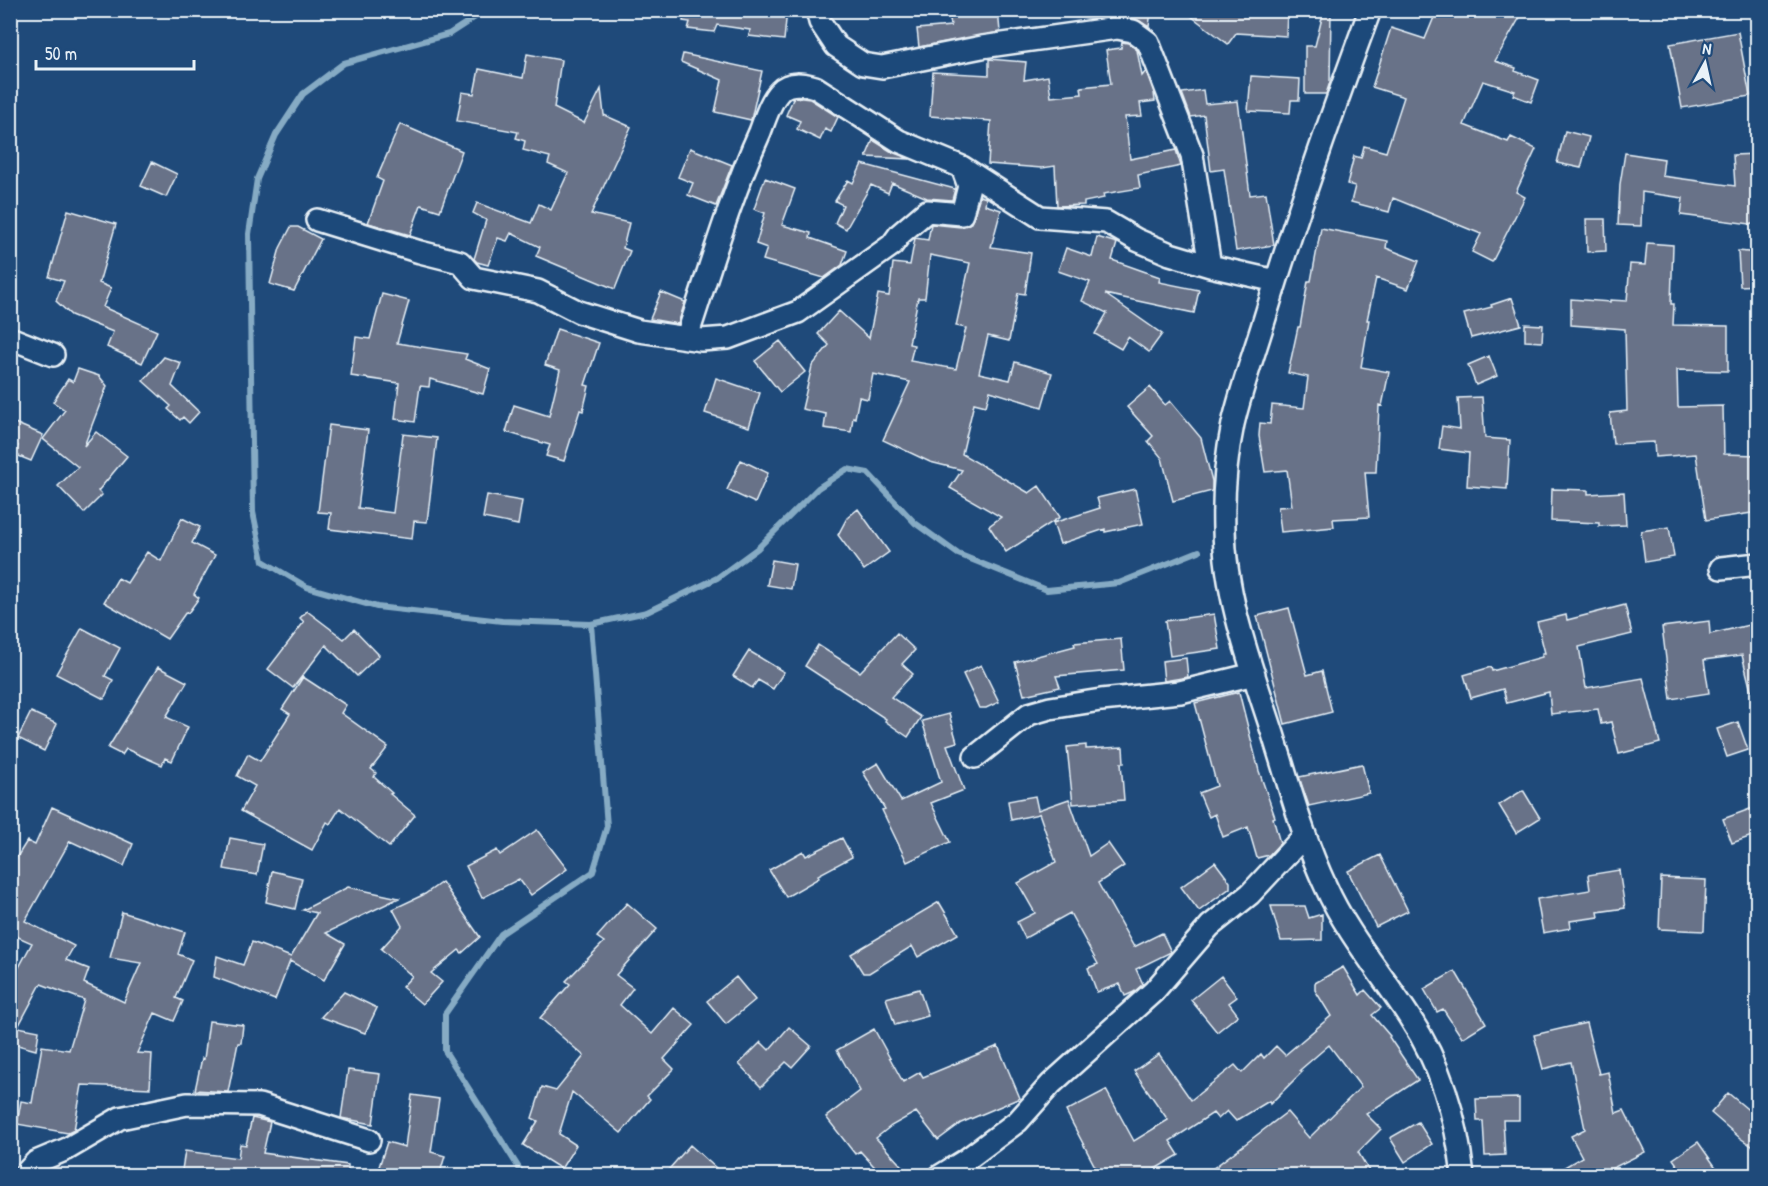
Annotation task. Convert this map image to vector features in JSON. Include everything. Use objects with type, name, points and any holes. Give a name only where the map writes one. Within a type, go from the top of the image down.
[{"type":"street","points":[[817,10],[820,22],[836,46],[863,64],[882,67],[1055,35],[1117,28],[1133,31],[1148,42],[1192,155],[1210,266]]},
{"type":"street","points":[[1371,10],[1323,138],[1276,281],[1233,425],[1225,486],[1224,530],[1228,582],[1254,674],[1305,835],[1328,891],[1347,925],[1413,1021],[1437,1071],[1455,1124],[1463,1176]]},
{"type":"street","points":[[687,337],[743,171],[780,90],[790,85],[804,84],[815,87],[898,141],[962,167],[1040,217],[1106,222],[1137,240],[1170,254],[1276,281]]},
{"type":"street","points":[[317,220],[460,262],[474,278],[538,291],[579,312],[639,331],[701,340],[728,338],[798,312],[892,245],[900,234],[927,211],[962,214],[969,186],[962,167]]},
{"type":"street","points":[[10,338],[53,355]]},
{"type":"street","points":[[1721,568],[1758,564]]},
{"type":"street","points":[[975,757],[1029,714],[1050,708],[1101,700],[1180,692],[1254,674]]},
{"type":"street","points":[[940,1176],[966,1160],[1018,1121],[1051,1084],[1154,992],[1210,926],[1250,894],[1305,835]]},
{"type":"street","points":[[23,1176],[36,1162],[67,1149],[120,1118],[187,1104],[259,1105],[369,1140]]},
{"type":"building","points":[[684,10],[787,10],[784,40],[749,36],[750,30],[717,25],[714,32],[688,29],[690,22],[683,21]]},
{"type":"building","points":[[998,10],[1000,32],[919,47],[917,29],[951,26],[949,12]]},
{"type":"building","points":[[1095,10],[1151,10],[1149,27],[1136,19],[1119,15],[1095,18]]},
{"type":"building","points":[[1183,10],[1287,10],[1286,36],[1236,33],[1228,44]]},
{"type":"building","points":[[1324,10],[1331,10],[1330,82],[1326,94],[1305,94],[1305,46],[1315,46]]},
{"type":"building","points":[[1437,10],[1476,10],[1487,15],[1490,10],[1524,10],[1495,61],[1516,68],[1515,71],[1539,80],[1531,102],[1513,95],[1515,91],[1483,81],[1464,125],[1508,142],[1511,137],[1536,149],[1516,192],[1525,197],[1492,262],[1472,252],[1481,234],[1393,198],[1389,212],[1351,202],[1355,186],[1347,184],[1354,156],[1361,158],[1364,146],[1386,152],[1404,97],[1372,87],[1391,28],[1425,39]]},
{"type":"building","points":[[1738,32],[1750,96],[1682,108],[1670,44]]},
{"type":"building","points":[[1122,42],[1128,43],[1137,50],[1142,76],[1146,71],[1155,101],[1140,103],[1142,116],[1125,117],[1130,159],[1176,150],[1181,166],[1138,175],[1140,188],[1103,194],[1104,198],[1084,202],[1084,205],[1057,206],[1055,166],[1042,168],[988,164],[991,121],[930,116],[933,72],[989,75],[989,59],[1026,62],[1024,80],[1048,76],[1051,97],[1082,94],[1081,87],[1111,84],[1106,50],[1121,48]]},
{"type":"building","points":[[527,54],[561,60],[554,108],[584,123],[601,89],[604,115],[631,127],[591,214],[629,223],[623,248],[630,251],[615,289],[536,256],[540,247],[511,233],[507,241],[498,238],[488,265],[474,259],[486,220],[473,213],[477,203],[531,223],[539,204],[551,210],[568,173],[548,164],[550,157],[523,150],[525,141],[516,138],[518,132],[457,121],[462,92],[474,94],[479,69],[523,78]]},
{"type":"building","points":[[683,54],[762,71],[751,120],[715,112],[722,80],[681,62]]},
{"type":"building","points":[[1251,76],[1300,79],[1299,100],[1291,100],[1290,113],[1248,111]]},
{"type":"building","points":[[1203,90],[1205,104],[1238,101],[1250,195],[1266,193],[1274,245],[1236,251],[1224,169],[1211,171],[1204,115],[1191,117],[1182,93]]},
{"type":"building","points":[[794,97],[810,99],[838,117],[831,132],[825,129],[820,140],[797,129],[800,121],[786,115]]},
{"type":"building","points":[[400,124],[462,151],[440,211],[421,205],[410,235],[368,223],[383,181],[377,178]]},
{"type":"building","points":[[1565,131],[1589,137],[1581,168],[1557,163]]},
{"type":"building","points":[[873,140],[892,152],[910,159],[866,157]]},
{"type":"building","points":[[690,148],[732,165],[716,206],[688,195],[693,183],[678,177]]},
{"type":"building","points":[[1625,153],[1664,159],[1662,176],[1735,186],[1733,155],[1758,154],[1758,225],[1681,215],[1683,198],[1642,192],[1641,226],[1618,225],[1620,184]]},
{"type":"building","points":[[152,162],[177,174],[166,197],[141,186]]},
{"type":"building","points":[[862,164],[955,189],[952,200],[927,198],[892,183],[888,193],[871,185],[846,229],[835,223],[843,205],[835,201],[848,180],[853,183]]},
{"type":"building","points":[[765,178],[795,189],[782,225],[811,233],[810,238],[847,251],[842,265],[824,278],[763,260],[767,248],[756,244],[765,213],[754,209]]},
{"type":"building","points":[[980,196],[986,198],[985,205],[1001,210],[991,247],[1031,253],[1025,294],[1018,293],[1009,341],[988,336],[979,373],[1010,380],[1015,362],[1052,373],[1042,407],[990,391],[986,406],[974,403],[962,454],[1029,493],[1039,486],[1060,517],[1006,552],[989,526],[1001,517],[950,488],[962,470],[930,462],[883,440],[910,382],[873,374],[868,399],[859,397],[851,432],[824,428],[826,414],[802,409],[812,366],[829,345],[818,334],[839,311],[869,338],[878,294],[889,296],[893,263],[910,265],[915,238],[928,240],[931,224],[961,227],[971,223]],"holes":[[[930,255],[970,263],[956,326],[966,328],[956,369],[910,361],[914,345],[909,344],[918,298],[925,298]]]},
{"type":"building","points":[[68,210],[116,224],[99,283],[111,288],[103,307],[157,331],[142,363],[107,347],[113,332],[71,315],[56,301],[64,281],[49,277]]},
{"type":"building","points":[[1586,219],[1605,219],[1606,251],[1587,252]]},
{"type":"building","points":[[291,227],[298,227],[321,239],[294,291],[270,284],[280,248]]},
{"type":"building","points":[[1321,228],[1387,241],[1386,248],[1419,261],[1408,289],[1376,278],[1367,320],[1369,320],[1361,367],[1389,372],[1382,406],[1379,405],[1376,472],[1365,472],[1369,517],[1333,519],[1334,527],[1281,532],[1278,507],[1292,506],[1287,470],[1265,472],[1259,436],[1260,423],[1270,424],[1272,405],[1304,408],[1308,377],[1288,373],[1298,327],[1300,327],[1308,281],[1311,281]]},
{"type":"building","points":[[1097,237],[1117,243],[1112,260],[1160,277],[1159,282],[1199,290],[1194,313],[1105,294],[1162,334],[1149,352],[1128,337],[1121,349],[1095,334],[1107,313],[1082,301],[1090,282],[1058,271],[1066,248],[1092,257]]},
{"type":"building","points":[[1647,243],[1673,245],[1671,304],[1674,304],[1673,325],[1728,326],[1728,371],[1677,370],[1678,407],[1723,406],[1724,454],[1758,455],[1758,512],[1706,520],[1696,454],[1655,457],[1654,442],[1613,444],[1610,413],[1627,411],[1625,329],[1571,325],[1571,299],[1627,301],[1630,264],[1645,265]]},
{"type":"building","points":[[1738,251],[1758,253],[1758,285],[1740,286]]},
{"type":"building","points":[[661,292],[685,302],[678,324],[650,319]]},
{"type":"building","points":[[382,294],[409,301],[397,343],[467,354],[465,359],[490,369],[483,394],[430,379],[429,387],[420,386],[415,422],[395,419],[399,383],[351,376],[356,337],[370,339]]},
{"type":"building","points":[[1512,298],[1521,325],[1471,338],[1464,314],[1492,307],[1491,305]]},
{"type":"building","points":[[1525,324],[1543,325],[1542,342],[1525,341]]},
{"type":"building","points":[[557,329],[599,343],[585,385],[589,386],[583,411],[580,410],[564,461],[546,456],[550,445],[506,432],[514,405],[549,416],[560,370],[545,365]]},
{"type":"building","points":[[780,341],[805,372],[780,392],[755,361]]},
{"type":"building","points":[[1489,356],[1497,376],[1476,385],[1468,365]]},
{"type":"building","points":[[164,357],[181,363],[172,386],[199,412],[189,423],[183,417],[180,420],[168,409],[171,406],[143,381]]},
{"type":"building","points":[[78,369],[99,376],[107,386],[84,446],[96,432],[127,456],[98,491],[102,495],[84,513],[58,486],[78,467],[43,439],[65,410],[53,402],[68,379],[73,382]]},
{"type":"building","points":[[716,378],[760,393],[749,427],[705,413]]},
{"type":"building","points":[[1150,387],[1165,405],[1170,401],[1201,438],[1212,481],[1212,491],[1173,501],[1162,458],[1148,441],[1153,436],[1127,407]]},
{"type":"building","points":[[1482,397],[1485,438],[1510,440],[1507,489],[1467,486],[1469,453],[1439,449],[1442,426],[1460,429],[1458,398]]},
{"type":"building","points":[[10,421],[43,435],[31,461],[14,454],[18,446],[10,443]]},
{"type":"building","points":[[329,425],[368,430],[358,508],[393,513],[403,434],[437,438],[427,522],[414,521],[412,539],[329,529],[331,513],[318,512]]},
{"type":"building","points":[[741,460],[768,473],[755,503],[727,490]]},
{"type":"building","points":[[1135,489],[1143,524],[1105,532],[1105,529],[1060,544],[1053,523],[1100,508],[1097,498]]},
{"type":"building","points":[[1552,489],[1588,490],[1588,494],[1624,492],[1626,525],[1599,526],[1599,523],[1551,521]]},
{"type":"building","points":[[487,495],[522,501],[518,525],[483,518]]},
{"type":"building","points":[[858,509],[889,552],[864,570],[838,535],[847,518]]},
{"type":"building","points":[[182,518],[200,527],[192,543],[215,555],[194,594],[199,598],[167,639],[104,602],[118,578],[127,583],[147,552],[161,561]]},
{"type":"building","points":[[1669,527],[1674,557],[1645,562],[1641,531]]},
{"type":"building","points":[[772,560],[795,564],[791,589],[767,585]]},
{"type":"building","points":[[1625,605],[1632,634],[1579,647],[1586,688],[1643,678],[1660,743],[1619,754],[1611,722],[1601,724],[1598,709],[1551,714],[1549,692],[1507,703],[1503,689],[1471,698],[1464,675],[1491,667],[1492,671],[1542,657],[1542,653],[1545,653],[1537,622],[1566,615],[1567,620]]},
{"type":"building","points":[[1289,608],[1307,675],[1322,671],[1332,712],[1285,724],[1257,616]]},
{"type":"building","points":[[307,611],[344,639],[354,629],[379,655],[357,676],[326,645],[293,688],[268,669],[304,622],[300,618]]},
{"type":"building","points":[[1214,614],[1220,649],[1170,656],[1165,621]]},
{"type":"building","points":[[1709,621],[1710,634],[1758,623],[1758,691],[1751,691],[1742,655],[1704,660],[1709,693],[1671,699],[1662,627]]},
{"type":"building","points":[[82,628],[120,648],[105,676],[113,680],[104,699],[56,674]]},
{"type":"building","points":[[897,633],[915,650],[902,664],[913,674],[891,697],[921,717],[908,737],[885,721],[886,719],[805,666],[818,645],[860,672]]},
{"type":"building","points":[[1121,639],[1124,670],[1056,676],[1060,687],[1024,695],[1015,662],[1075,646],[1074,643]]},
{"type":"building","points":[[749,651],[784,672],[773,689],[758,680],[752,688],[733,676]]},
{"type":"building","points":[[1186,658],[1188,677],[1164,681],[1162,661]]},
{"type":"building","points":[[981,665],[999,702],[986,708],[979,708],[963,674]]},
{"type":"building","points":[[158,667],[187,682],[166,717],[188,727],[172,761],[165,758],[162,765],[126,749],[122,755],[108,748]]},
{"type":"building","points":[[303,677],[346,705],[341,713],[388,747],[371,769],[376,773],[374,777],[415,815],[389,847],[340,808],[330,824],[327,822],[312,850],[241,811],[255,786],[237,776],[248,754],[260,761],[290,714],[282,709]]},
{"type":"building","points":[[1239,692],[1259,771],[1275,817],[1273,818],[1280,843],[1269,855],[1257,858],[1248,827],[1223,837],[1215,814],[1209,817],[1199,793],[1217,786],[1195,703]]},
{"type":"building","points":[[31,712],[57,724],[44,751],[18,738]]},
{"type":"building","points":[[949,714],[957,742],[947,745],[964,790],[931,803],[950,842],[907,862],[882,810],[885,809],[863,772],[878,763],[901,801],[941,782],[922,721]]},
{"type":"building","points":[[1738,722],[1748,750],[1727,757],[1717,729]]},
{"type":"building","points":[[1086,745],[1086,749],[1123,747],[1124,763],[1121,763],[1124,800],[1073,804],[1067,747]]},
{"type":"building","points":[[1362,764],[1369,793],[1309,806],[1299,777]]},
{"type":"building","points":[[1523,790],[1540,818],[1516,833],[1499,805]]},
{"type":"building","points":[[1035,796],[1038,810],[1069,799],[1089,856],[1108,843],[1124,866],[1098,883],[1134,947],[1162,933],[1171,952],[1136,969],[1143,984],[1134,992],[1125,996],[1120,984],[1097,992],[1088,968],[1098,964],[1070,913],[1025,938],[1017,922],[1035,913],[1018,883],[1056,862],[1039,813],[1011,820],[1008,801]]},
{"type":"building","points":[[1758,806],[1758,834],[1732,843],[1723,819]]},
{"type":"building","points":[[52,807],[133,844],[124,866],[70,841],[25,921],[74,946],[66,960],[89,969],[84,983],[124,1002],[141,963],[110,958],[122,912],[185,932],[178,954],[192,960],[176,998],[183,1001],[174,1021],[155,1013],[137,1053],[152,1054],[150,1088],[82,1085],[74,1130],[68,1133],[17,1124],[21,1101],[32,1103],[42,1046],[69,1050],[84,1000],[41,984],[18,1027],[39,1031],[36,1050],[10,1043],[10,984],[32,943],[16,936],[10,946],[10,868],[27,841],[35,845]]},
{"type":"building","points":[[537,830],[567,869],[531,895],[519,879],[482,898],[466,866],[497,850],[500,855]]},
{"type":"building","points":[[230,838],[263,844],[257,875],[224,869]]},
{"type":"building","points":[[842,838],[852,857],[818,875],[819,878],[786,897],[769,870],[803,851],[806,856]]},
{"type":"building","points":[[1380,855],[1408,911],[1376,927],[1348,871]]},
{"type":"building","points":[[1215,862],[1230,882],[1230,888],[1199,911],[1181,887]]},
{"type":"building","points":[[1619,870],[1625,908],[1598,912],[1599,917],[1570,921],[1571,928],[1543,933],[1537,899],[1590,890],[1588,875]]},
{"type":"building","points":[[272,871],[302,878],[295,909],[266,902]]},
{"type":"building","points":[[1661,878],[1706,880],[1704,931],[1659,929]]},
{"type":"building","points":[[442,882],[480,937],[462,953],[459,950],[431,973],[442,982],[422,1004],[402,987],[412,976],[381,949],[402,926],[393,909],[425,894]]},
{"type":"building","points":[[348,887],[399,898],[326,933],[345,944],[324,980],[290,961],[275,1000],[214,977],[217,956],[243,965],[252,942],[291,957],[317,913],[303,910]]},
{"type":"building","points":[[939,902],[958,934],[918,957],[912,946],[869,973],[863,973],[851,954]]},
{"type":"building","points":[[627,903],[657,929],[616,975],[633,988],[620,1005],[652,1034],[674,1008],[694,1025],[664,1059],[674,1069],[647,1096],[650,1099],[621,1133],[572,1092],[559,1134],[576,1145],[561,1169],[523,1145],[538,1121],[532,1118],[542,1087],[556,1091],[584,1056],[540,1018],[570,984],[566,981],[604,942],[597,937]]},
{"type":"building","points":[[1271,906],[1305,906],[1309,918],[1322,914],[1322,940],[1281,941]]},
{"type":"building","points":[[1343,967],[1360,995],[1365,990],[1381,1008],[1372,1015],[1390,1036],[1418,1080],[1366,1114],[1381,1129],[1358,1152],[1372,1176],[1203,1176],[1287,1112],[1309,1138],[1361,1087],[1329,1045],[1300,1070],[1302,1072],[1270,1104],[1269,1101],[1236,1121],[1227,1111],[1218,1119],[1213,1113],[1170,1141],[1179,1155],[1143,1176],[1100,1176],[1066,1111],[1106,1090],[1134,1141],[1168,1120],[1134,1071],[1159,1054],[1191,1100],[1235,1065],[1242,1073],[1261,1054],[1264,1058],[1276,1046],[1285,1055],[1331,1016],[1315,990],[1315,983]]},
{"type":"building","points":[[1455,971],[1486,1023],[1462,1038],[1443,1009],[1437,1012],[1424,989]]},
{"type":"building","points":[[1221,976],[1237,997],[1229,1003],[1238,1015],[1217,1032],[1191,1000]]},
{"type":"building","points":[[736,977],[755,1000],[726,1024],[707,1001]]},
{"type":"building","points":[[919,989],[928,1016],[895,1025],[886,998]]},
{"type":"building","points":[[344,992],[377,1008],[365,1033],[321,1017]]},
{"type":"building","points":[[209,1021],[243,1025],[241,1043],[238,1043],[228,1092],[195,1090],[202,1058],[204,1059]]},
{"type":"building","points":[[1586,1023],[1599,1074],[1608,1072],[1616,1113],[1624,1110],[1645,1152],[1597,1176],[1549,1176],[1582,1157],[1571,1136],[1585,1129],[1571,1062],[1543,1069],[1534,1035]]},
{"type":"building","points":[[789,1027],[811,1046],[792,1067],[786,1062],[761,1087],[739,1064],[761,1042],[769,1050]]},
{"type":"building","points":[[874,1029],[903,1082],[920,1072],[923,1077],[998,1046],[1020,1098],[961,1123],[938,1140],[916,1112],[891,1126],[876,1138],[911,1176],[883,1176],[860,1151],[855,1154],[826,1117],[860,1091],[837,1050]]},
{"type":"building","points":[[348,1070],[380,1074],[373,1124],[341,1118]]},
{"type":"building","points":[[1728,1093],[1758,1118],[1758,1150],[1711,1113]]},
{"type":"building","points":[[412,1095],[439,1099],[431,1152],[445,1156],[439,1176],[376,1176],[387,1142],[405,1147]]},
{"type":"building","points":[[1519,1098],[1519,1120],[1503,1120],[1505,1155],[1485,1156],[1483,1121],[1477,1121],[1476,1099]]},
{"type":"building","points":[[252,1118],[270,1122],[263,1153],[348,1165],[348,1176],[235,1176],[203,1170],[202,1176],[181,1176],[185,1151],[238,1158],[240,1144],[246,1145]]},
{"type":"building","points":[[1418,1122],[1432,1144],[1405,1162],[1390,1138]]},
{"type":"building","points":[[1698,1142],[1722,1176],[1685,1176],[1673,1159]]},
{"type":"building","points":[[690,1145],[725,1176],[663,1176]]},
{"type":"waterway","points":[[486,10],[449,34],[344,63],[303,94],[276,135],[257,179],[249,234],[253,512],[263,561],[307,587],[377,607],[502,621],[591,624],[647,612],[717,578],[758,548],[818,488],[847,469],[868,473],[915,523],[958,554],[1047,590],[1119,583],[1199,551]]},
{"type":"waterway","points":[[524,1176],[445,1051],[445,1014],[501,934],[593,872],[607,826],[591,624]]}]
